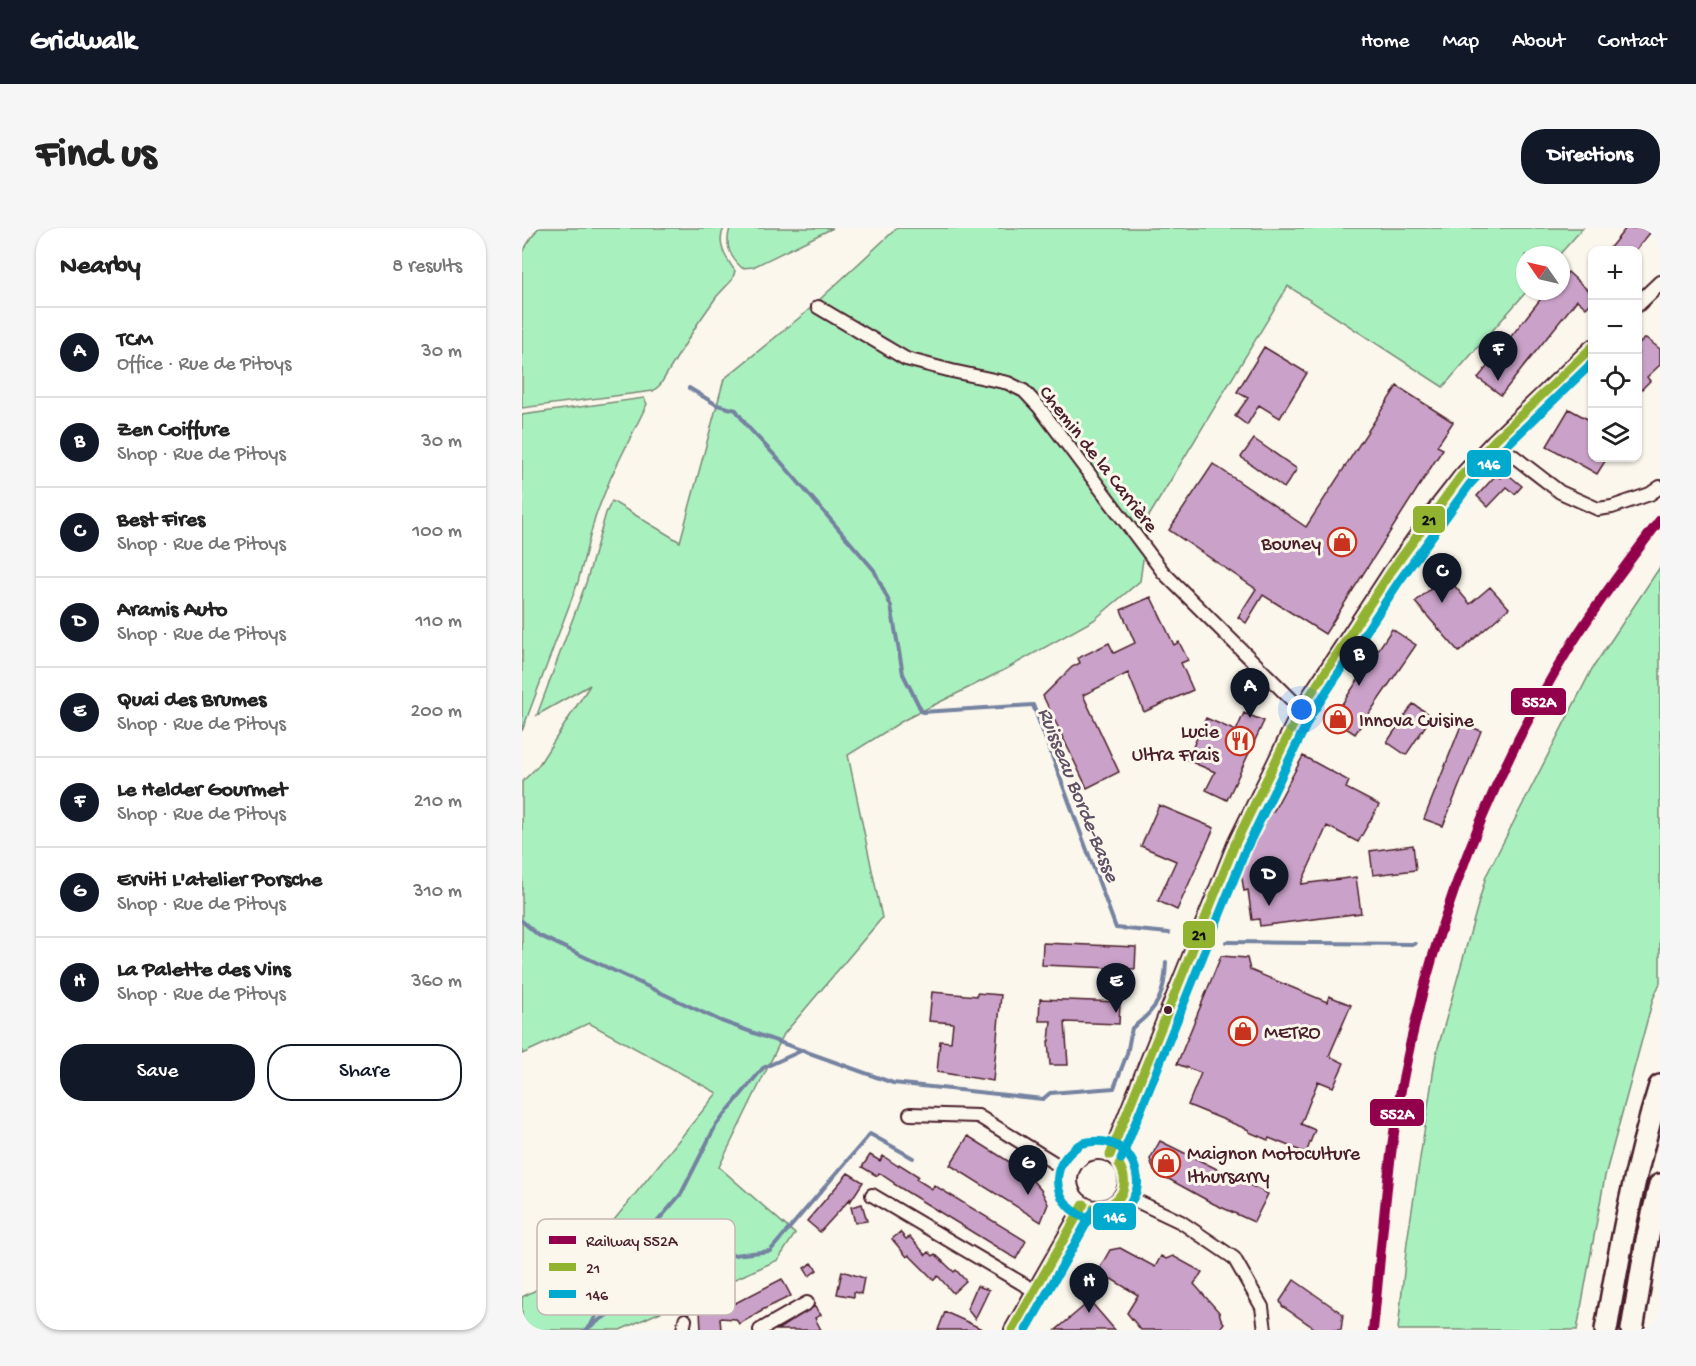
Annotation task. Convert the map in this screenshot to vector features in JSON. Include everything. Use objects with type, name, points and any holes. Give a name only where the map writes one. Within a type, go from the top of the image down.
[{"type":"highway","points":[[1606,1330],[1622,1240],[1648,1125],[1660,1086]]},
{"type":"highway","points":[[1632,1330],[1647,1240],[1660,1185]]},
{"type":"street","points":[[1642,300],[1660,283]]},
{"type":"street","name":"Chemin de la Carrière","points":[[818,307],[906,359],[1008,383],[1024,391],[1039,407],[1163,572],[1301,709]]},
{"type":"street","points":[[1110,1155],[1235,844],[1301,709],[1439,504],[1461,476],[1494,441],[1588,352]]},
{"type":"street","points":[[1494,441],[1560,492],[1598,509],[1621,504],[1660,488]]},
{"type":"street","points":[[910,1114],[978,1116],[1071,1173]]},
{"type":"street","points":[[1102,1153],[1110,1155],[1117,1160],[1125,1176],[1122,1194],[1109,1206],[1092,1208],[1084,1204],[1072,1191],[1071,1173],[1079,1159],[1086,1155],[1102,1153]]},
{"type":"street","points":[[1122,1194],[1181,1222],[1234,1258],[1262,1307],[1265,1330]]},
{"type":"street","points":[[872,1195],[1035,1291]]},
{"type":"street","points":[[1012,1330],[1084,1204]]},
{"type":"street","points":[[760,1330],[807,1303]]},
{"type":"green space","points":[[538,228],[724,228],[722,245],[725,256],[735,271],[732,280],[717,296],[660,385],[653,391],[522,408],[522,252]]},
{"type":"green space","points":[[730,228],[833,228],[753,267],[742,268],[729,250]]},
{"type":"green space","points":[[897,228],[1583,228],[1567,246],[1516,246],[1516,300],[1519,300],[1443,387],[1288,286],[1149,516],[1140,581],[1094,620],[1008,668],[904,720],[848,755],[882,918],[784,1034],[719,1167],[795,1234],[778,1260],[735,1279],[735,1219],[615,1219],[717,1093],[589,1023],[522,1054],[522,782],[538,766],[590,685],[537,715],[586,583],[606,513],[612,501],[680,542],[724,379],[804,314]]},
{"type":"green space","points":[[644,398],[647,404],[611,477],[595,517],[578,582],[522,731],[522,415]]},
{"type":"green space","points":[[1660,567],[1660,983],[1653,999],[1605,1176],[1577,1330],[1398,1330],[1407,1242],[1436,1055],[1486,876],[1592,669]]},
{"type":"green space","points":[[537,1290],[537,1315],[654,1315],[620,1330],[522,1330],[522,1297]]},
{"type":"building","points":[[1626,228],[1654,228],[1639,246],[1611,246]]},
{"type":"building","points":[[1570,274],[1588,290],[1588,306],[1586,308],[1577,300],[1501,395],[1478,378],[1540,300],[1570,300]]},
{"type":"building","points":[[1646,338],[1660,349],[1660,365],[1647,377],[1650,381],[1642,389],[1642,354],[1642,341]]},
{"type":"building","points":[[1264,347],[1307,373],[1280,418],[1259,405],[1247,425],[1235,416],[1248,398],[1237,392]]},
{"type":"building","points":[[1397,386],[1453,422],[1437,446],[1443,449],[1325,634],[1263,595],[1246,623],[1238,617],[1256,589],[1169,530],[1213,464],[1306,527]]},
{"type":"building","points":[[1569,409],[1588,419],[1588,462],[1604,462],[1597,474],[1547,446]]},
{"type":"building","points":[[1254,439],[1297,469],[1284,488],[1241,457]]},
{"type":"building","points":[[1505,472],[1522,486],[1515,494],[1507,487],[1488,507],[1477,496],[1496,475],[1500,478]]},
{"type":"building","points":[[1446,576],[1470,604],[1490,587],[1509,608],[1459,652],[1415,602]]},
{"type":"building","points":[[1151,597],[1174,645],[1179,642],[1188,660],[1181,663],[1193,690],[1144,712],[1128,673],[1083,695],[1119,772],[1087,788],[1043,696],[1072,667],[1080,663],[1078,658],[1109,643],[1114,653],[1135,643],[1121,610]]},
{"type":"building","points":[[1392,629],[1416,645],[1355,734],[1332,719]]},
{"type":"building","points":[[1413,704],[1432,716],[1406,755],[1387,742]]},
{"type":"building","points":[[1244,713],[1264,721],[1227,800],[1206,790],[1215,772],[1187,760],[1206,718],[1236,731]]},
{"type":"building","points":[[1462,723],[1481,731],[1443,826],[1424,819]]},
{"type":"building","points":[[1303,756],[1349,781],[1346,788],[1379,805],[1358,842],[1327,826],[1301,884],[1356,877],[1361,913],[1260,926],[1259,919],[1252,920],[1248,890],[1244,891],[1241,872],[1268,810],[1273,812]]},
{"type":"building","points":[[1159,805],[1214,828],[1177,910],[1158,901],[1176,861],[1141,846]]},
{"type":"building","points":[[1413,845],[1416,870],[1373,875],[1370,851]]},
{"type":"building","points":[[1043,943],[1136,947],[1135,969],[1042,965]]},
{"type":"building","points":[[1221,956],[1247,958],[1250,970],[1327,1002],[1329,996],[1351,1005],[1329,1056],[1344,1063],[1333,1087],[1318,1081],[1301,1124],[1315,1130],[1306,1153],[1269,1138],[1268,1140],[1188,1105],[1201,1073],[1177,1064]]},
{"type":"building","points":[[932,992],[977,996],[977,993],[1001,995],[993,1081],[937,1072],[940,1041],[951,1042],[953,1023],[929,1021]]},
{"type":"building","points":[[1040,999],[1120,1002],[1119,1024],[1065,1022],[1068,1065],[1050,1065],[1048,1041],[1051,1021],[1039,1021]]},
{"type":"building","points":[[968,1136],[1016,1166],[1014,1170],[1033,1181],[1041,1190],[1048,1204],[1041,1222],[950,1165]]},
{"type":"building","points":[[1160,1141],[1268,1194],[1254,1222],[1214,1204],[1154,1171],[1150,1159]]},
{"type":"building","points":[[870,1155],[880,1161],[883,1156],[898,1166],[899,1164],[918,1176],[916,1179],[932,1189],[934,1185],[1026,1241],[1016,1259],[879,1173],[877,1176],[862,1167]]},
{"type":"building","points":[[848,1173],[863,1182],[850,1202],[850,1199],[820,1232],[807,1221]]},
{"type":"building","points":[[862,1204],[867,1221],[855,1223],[851,1207]]},
{"type":"building","points":[[900,1232],[906,1239],[910,1237],[926,1255],[929,1252],[933,1256],[935,1254],[966,1281],[953,1293],[938,1276],[934,1280],[909,1255],[907,1257],[892,1239]]},
{"type":"building","points":[[1120,1248],[1155,1267],[1161,1256],[1166,1259],[1173,1256],[1202,1272],[1194,1284],[1219,1312],[1224,1323],[1219,1330],[1141,1330],[1127,1313],[1138,1295],[1098,1271],[1110,1250]]},
{"type":"building","points":[[812,1263],[817,1270],[809,1276],[804,1268]]},
{"type":"building","points":[[842,1271],[864,1278],[861,1294],[854,1292],[854,1297],[837,1294]]},
{"type":"building","points":[[782,1279],[791,1296],[739,1324],[736,1319],[720,1318],[721,1330],[701,1330],[700,1315],[735,1315],[735,1303]]},
{"type":"building","points":[[1294,1280],[1343,1314],[1341,1330],[1314,1330],[1282,1306],[1280,1301]]},
{"type":"building","points":[[977,1286],[989,1290],[975,1319],[967,1309]]},
{"type":"building","points":[[1090,1301],[1115,1330],[1056,1330]]},
{"type":"building","points":[[814,1306],[821,1315],[815,1318],[821,1330],[777,1330]]},
{"type":"building","points":[[945,1312],[963,1320],[984,1330],[938,1330]]},
{"type":"waterway","name":"Ruisseau Borde-Basse","points":[[689,388],[717,405],[736,410],[747,426],[874,570],[891,606],[903,674],[922,712],[1033,705],[1116,928],[1169,933]]},
{"type":"waterway","points":[[522,921],[538,935],[721,1021],[893,1083],[1043,1099],[1050,1093],[1114,1088],[1127,1054],[1132,1028],[1154,1007],[1162,992],[1166,962]]},
{"type":"waterway","name":"Ruisseau Borde-Basse","points":[[1226,942],[1415,944]]},
{"type":"waterway","points":[[660,1219],[681,1194],[716,1125],[763,1068],[803,1050]]},
{"type":"waterway","points":[[735,1255],[770,1251],[870,1134],[913,1158]]},
{"type":"waterway","points":[[591,1325],[596,1315]]},
{"type":"waterway","points":[[585,1330],[607,1315]]},
{"type":"rail line","name":"552A","points":[[1373,1330],[1389,1170],[1404,1074],[1431,961],[1468,852],[1490,799],[1542,695],[1592,613],[1660,520]]},
{"type":"transit line","name":"21","points":[[1110,1155],[1235,844],[1301,709],[1390,573],[1461,476],[1588,351]]},
{"type":"transit line","name":"146","points":[[1121,1159],[1246,849],[1311,715],[1400,580],[1470,484],[1588,367]]},
{"type":"transit line","name":"146","points":[[1079,1145],[1063,1162],[1058,1179],[1061,1195],[1070,1208],[1084,1217],[1100,1221],[1116,1216],[1130,1203],[1135,1194],[1137,1188],[1135,1167],[1125,1152],[1111,1143],[1083,1143]]},
{"type":"transit line","name":"21","points":[[1094,1208],[1111,1205],[1121,1195],[1124,1180],[1119,1164]]},
{"type":"transit line","name":"21","points":[[1094,1208],[1111,1204],[1121,1194],[1124,1180],[1119,1164]]},
{"type":"transit line","name":"21","points":[[1012,1330],[1084,1204]]},
{"type":"transit line","name":"146","points":[[1026,1330],[1094,1210]]},
{"type":"place","name":"Le Helder Gourmet","points":[[1498,381]]},
{"type":"place","name":"Bouney","points":[[1342,542]]},
{"type":"place","name":"Best Fires","points":[[1442,603]]},
{"type":"place","name":"Zen Coiffure","points":[[1359,686]]},
{"type":"place","name":"TCM","points":[[1250,718]]},
{"type":"place","name":"Innova Cuisine","points":[[1338,719]]},
{"type":"place","name":"Lucie Ultra Frais","points":[[1240,741]]},
{"type":"place","name":"Aramis Auto","points":[[1269,906]]},
{"type":"place","name":"Quai des Brumes","points":[[1116,1013]]},
{"type":"place","name":"METRO","points":[[1243,1031]]},
{"type":"place","name":"Maignon Motoculture Ithursarry","points":[[1166,1163]]},
{"type":"place","name":"Erviti L'atelier Porsche","points":[[1028,1195]]},
{"type":"place","name":"La Palette des Vins","points":[[1089,1313]]}]
